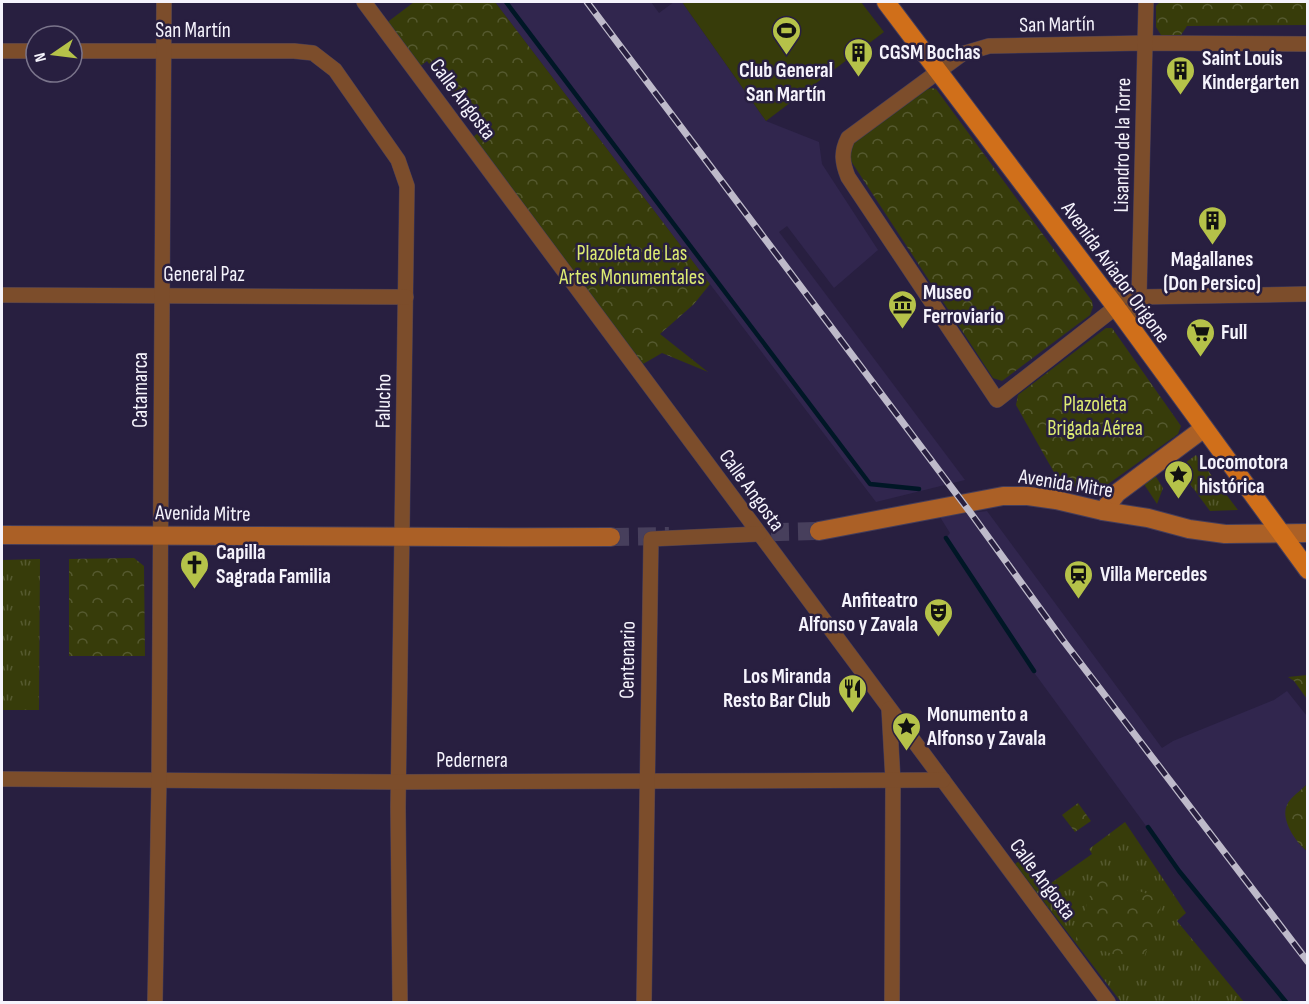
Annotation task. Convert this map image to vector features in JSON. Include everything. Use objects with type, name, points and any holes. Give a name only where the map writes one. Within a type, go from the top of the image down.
[{"type":"main road","name":"Avenida Aviador Origone","points":[[886,2],[1116,308],[1308,570]]},
{"type":"main road","points":[[1103,511],[1117,493],[1203,429]]},
{"type":"main road","name":"Avenida Mitre","points":[[819,531],[1003,496],[1028,496],[1054,499],[1103,511],[1148,518],[1189,529],[1225,534],[1308,533]]},
{"type":"main road","name":"Avenida Mitre","points":[[2,535],[610,537]]},
{"type":"street","name":"Catamarca","points":[[154,1002],[159,779],[164,2]]},
{"type":"street","name":"Calle Angosta","points":[[364,2],[1107,1002]]},
{"type":"street","name":"Lisandro de la Torre","points":[[1116,308],[1139,297],[1146,2]]},
{"type":"street","name":"San Martín","points":[[1116,308],[997,400],[848,177],[843,164],[843,148],[848,138],[962,54],[989,46],[1145,43],[1308,44]]},
{"type":"street","points":[[2,51],[24,51]]},
{"type":"street","name":"San Martín","points":[[84,51],[294,51],[313,53]]},
{"type":"street","name":"Falucho","points":[[313,53],[335,70],[398,160],[407,186],[399,782],[400,1002]]},
{"type":"street","points":[[1116,308],[1139,297],[1308,294]]},
{"type":"street","name":"General Paz","points":[[2,295],[406,297]]},
{"type":"street","name":"Centenario","points":[[644,1002],[651,539],[759,534]]},
{"type":"street","points":[[889,708],[892,781],[892,1002]]},
{"type":"street","name":"Pedernera","points":[[2,779],[399,782],[943,780]]},
{"type":"shaded area","points":[[495,2],[651,2],[659,13],[674,2],[682,2],[766,121],[819,142],[822,164],[878,250],[834,288],[787,226],[779,232],[965,480],[876,502]]},
{"type":"shaded area","points":[[987,511],[1162,748],[1173,741],[1274,700],[1287,691],[1307,716],[1307,784],[1287,804],[1304,849],[1307,851],[1307,1002],[1286,1002],[1179,871],[1033,671],[960,561],[946,538],[950,533],[940,517]]},
{"type":"green space","name":"Plazoleta de Las Artes Monumentales","points":[[414,2],[495,2],[710,284],[694,304],[660,334],[708,372],[662,353],[643,364],[472,138],[480,131],[427,61],[418,68],[385,24]]},
{"type":"green space","name":"Club General San Martín","points":[[682,2],[861,2],[884,32],[766,121]]},
{"type":"green space","points":[[1160,2],[1307,2],[1307,25],[1187,26],[1181,35],[1161,35],[1156,27],[1156,6]]},
{"type":"green space","points":[[932,88],[936,89],[1092,301],[1093,307],[1090,315],[1002,381],[993,378],[849,158],[852,143]]},
{"type":"green space","name":"Plazoleta Brigada Aérea","points":[[1106,328],[1112,328],[1181,426],[1178,434],[1097,492],[1060,483],[1016,405],[1018,395]]},
{"type":"green space","points":[[1196,455],[1238,510],[1210,511],[1178,468]]},
{"type":"green space","points":[[1153,472],[1163,488],[1157,504],[1142,481]]},
{"type":"green space","points":[[134,558],[144,566],[145,656],[69,656],[69,559]]},
{"type":"green space","points":[[40,559],[39,710],[2,710],[2,560]]},
{"type":"green space","points":[[1308,675],[1307,699],[1294,681],[1288,677]]},
{"type":"green space","points":[[1307,784],[1307,851],[1290,830],[1285,811],[1291,799]]},
{"type":"green space","points":[[1078,803],[1091,821],[1075,832],[1062,815]]},
{"type":"green space","points":[[1125,822],[1186,913],[1177,921],[1244,1002],[1121,1002],[1015,864],[1022,859],[1044,888],[1092,854],[1089,849]]},
{"type":"green space","points":[[1096,877],[1163,899],[1142,964],[1075,941]]},
{"type":"waterway","points":[[506,2],[870,484],[919,489]]},
{"type":"waterway","points":[[946,538],[1034,671]]},
{"type":"waterway","points":[[1148,827],[1179,871],[1286,1002]]},
{"type":"tunnel","points":[[744,533],[819,531]]},
{"type":"tunnel","points":[[611,537],[669,536]]},
{"type":"railway","points":[[587,2],[970,512],[1062,639],[1308,962]]},
{"type":"place","name":"Club General San Martín","points":[[786,56]]},
{"type":"place","name":"CGSM Bochas","points":[[858,78]]},
{"type":"place","name":"Saint Louis Kindergarten","points":[[1181,96]]},
{"type":"place","name":"Magallanes (Don Persico)","points":[[1212,246]]},
{"type":"place","name":"Museo Ferroviario","points":[[902,330]]},
{"type":"place","name":"Full","points":[[1200,358]]},
{"type":"place","name":"Locomotora histórica","points":[[1178,500]]},
{"type":"place","name":"Capilla Sagrada Familia","points":[[195,590]]},
{"type":"place","name":"Villa Mercedes","points":[[1079,600]]},
{"type":"place","name":"Anfiteatro Alfonso y Zavala","points":[[939,638]]},
{"type":"place","name":"Los Miranda Resto Bar Club","points":[[852,714]]},
{"type":"place","name":"Monumento a Alfonso y Zavala","points":[[906,752]]}]
